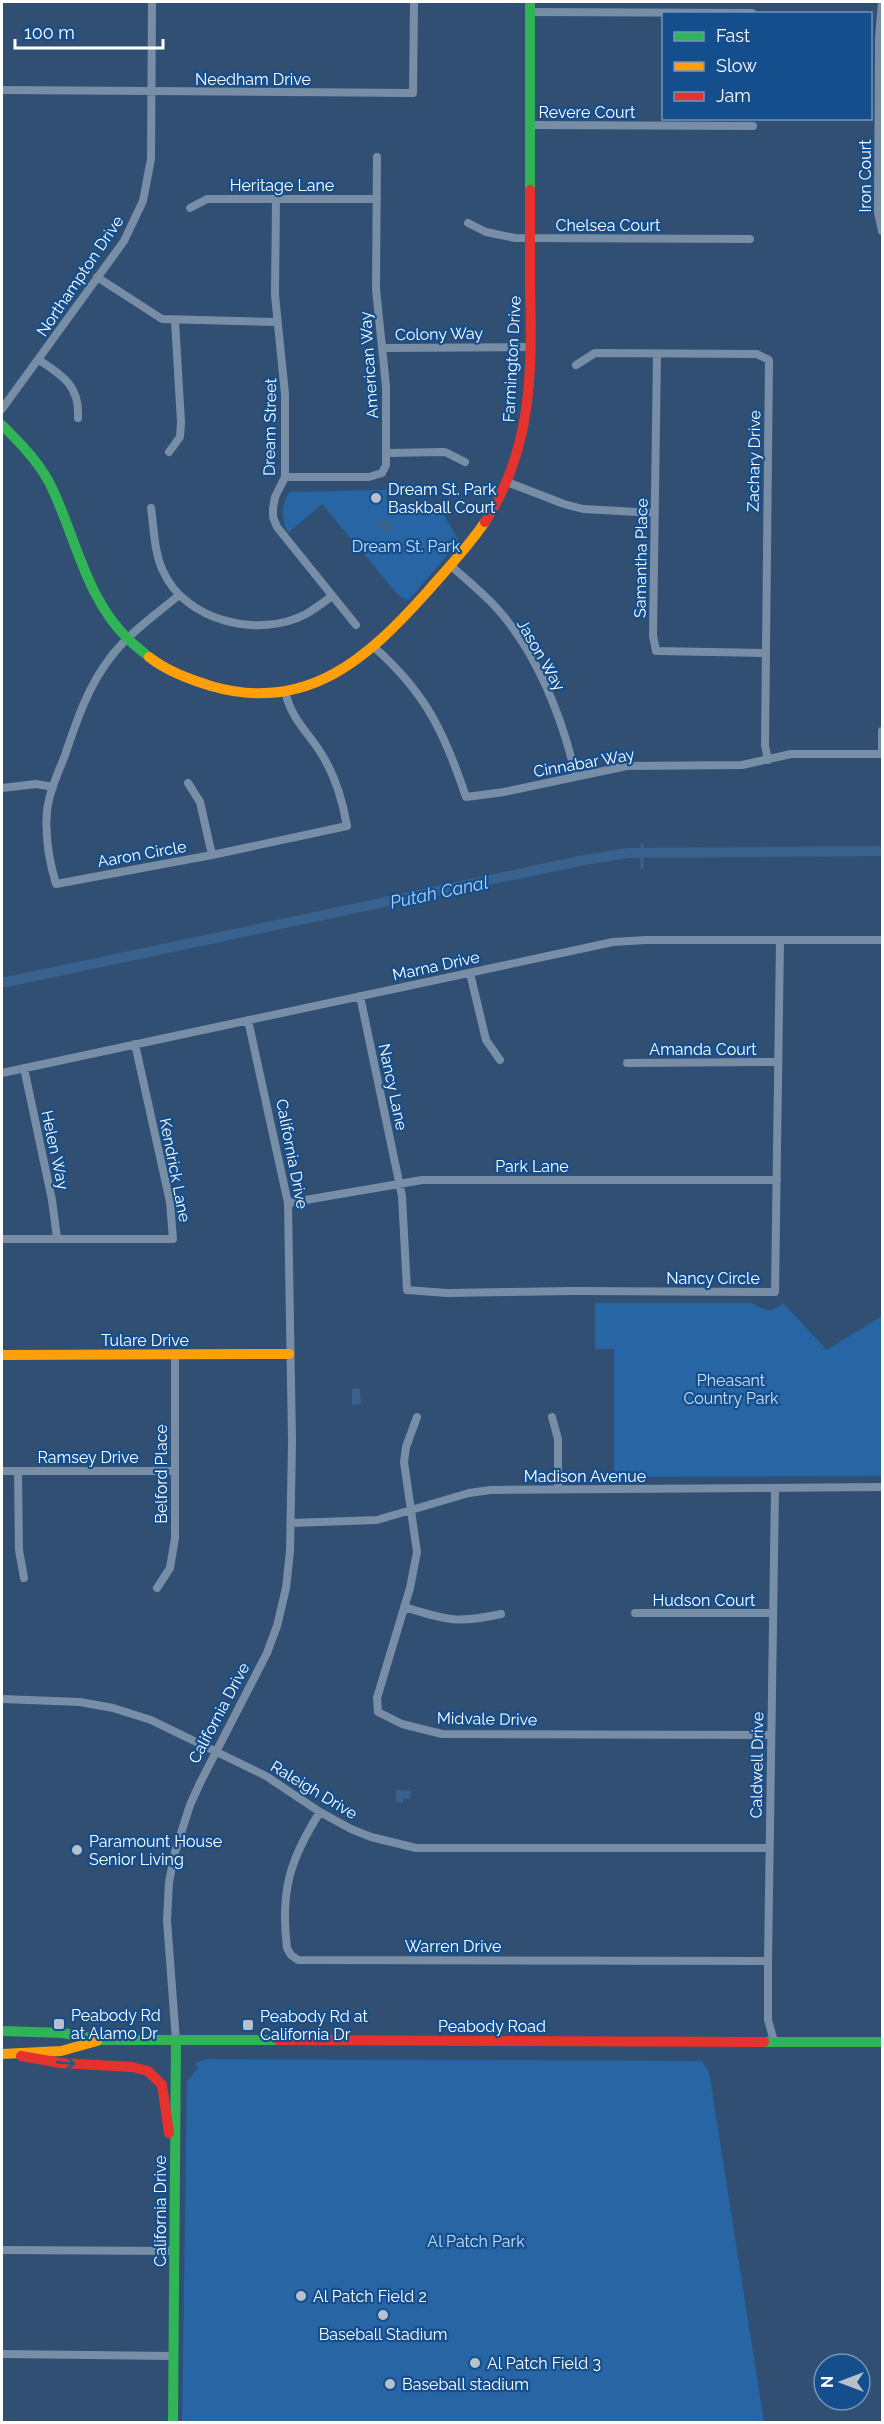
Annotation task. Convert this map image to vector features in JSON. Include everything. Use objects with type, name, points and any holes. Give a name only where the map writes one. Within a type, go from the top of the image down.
[{"type":"street","name":"Northampton Drive","points":[[2,409],[124,241],[145,195],[152,159],[152,2]]},
{"type":"street","name":"Needham Drive","points":[[2,90],[152,93],[413,93],[414,2]]},
{"type":"street","name":"Iron Court","points":[[882,2],[879,38],[881,119],[878,213],[882,231]]},
{"type":"street","points":[[530,7],[715,12]]},
{"type":"street","name":"Farmington Drive","points":[[2,425],[22,443],[48,479],[63,508],[85,573],[109,617],[128,639],[153,660],[198,681],[222,688],[256,693],[285,691],[315,682],[350,665],[375,648],[451,566],[483,526],[507,482],[525,424],[530,347],[530,7]]},
{"type":"street","name":"Revere Court","points":[[530,125],[753,126]]},
{"type":"street","name":"American Way","points":[[377,157],[376,289],[384,348],[387,453]]},
{"type":"street","name":"Heritage Lane","points":[[190,208],[207,199],[377,199]]},
{"type":"street","name":"Dream Street","points":[[276,199],[277,322],[285,378],[285,477],[275,497],[273,517],[277,526],[356,625]]},
{"type":"street","name":"Chelsea Court","points":[[468,224],[486,232],[515,238],[750,239]]},
{"type":"street","points":[[97,277],[162,320],[277,322]]},
{"type":"street","points":[[169,452],[180,437],[181,422],[174,321]]},
{"type":"street","name":"Colony Way","points":[[384,348],[530,347]]},
{"type":"street","name":"Zachary Drive","points":[[576,365],[595,353],[757,354],[769,360],[765,745],[768,760]]},
{"type":"street","name":"Samantha Place","points":[[657,354],[653,636],[656,651],[766,653]]},
{"type":"street","points":[[39,360],[68,381],[79,405],[78,418]]},
{"type":"street","points":[[285,477],[376,476],[382,473],[386,465],[387,453],[445,452],[465,462]]},
{"type":"street","points":[[507,482],[583,509],[655,513]]},
{"type":"street","points":[[151,508],[157,551],[163,571],[178,596],[209,615],[226,621],[256,625],[287,621],[305,615],[332,596]]},
{"type":"street","name":"Jason Way","points":[[451,566],[492,604],[528,653],[558,713],[576,776]]},
{"type":"street","name":"Aaron Circle","points":[[178,596],[128,639],[111,657],[86,697],[53,787],[47,811],[47,840],[56,884],[212,855],[346,826],[339,788],[317,747],[299,726],[289,707],[285,691]]},
{"type":"street","name":"Cinnabar Way","points":[[375,648],[419,695],[430,711],[453,756],[466,797],[504,792],[627,766],[742,765],[791,754],[882,754]]},
{"type":"street","points":[[882,731],[882,754]]},
{"type":"street","points":[[188,783],[200,802],[212,855]]},
{"type":"street","points":[[2,788],[36,784],[53,787]]},
{"type":"street","name":"Nancy Circle","points":[[400,1183],[405,1219],[407,1290],[447,1293],[775,1292],[780,940]]},
{"type":"street","name":"Marna Drive","points":[[2,1073],[613,942],[882,940]]},
{"type":"street","points":[[470,973],[486,1041],[500,1060]]},
{"type":"street","name":"Nancy Lane","points":[[360,996],[400,1183]]},
{"type":"street","name":"California Drive","points":[[172,2422],[176,2041],[167,1920],[169,1882],[177,1845],[190,1805],[255,1680],[277,1626],[286,1588],[291,1523],[288,1203],[248,1020]]},
{"type":"street","name":"Kendrick Lane","points":[[2,1239],[173,1239],[170,1202],[135,1044]]},
{"type":"street","name":"Amanda Court","points":[[627,1062],[778,1062]]},
{"type":"street","name":"Helen Way","points":[[24,1068],[52,1200],[57,1238]]},
{"type":"street","name":"Park Lane","points":[[288,1203],[422,1180],[777,1180]]},
{"type":"street","name":"Tulare Drive","points":[[2,1354],[289,1354]]},
{"type":"street","name":"Belford Place","points":[[157,1588],[170,1568],[175,1538],[175,1355]]},
{"type":"street","name":"Midvale Drive","points":[[417,1417],[406,1447],[404,1462],[417,1552],[404,1607],[377,1698],[378,1712],[402,1724],[442,1734],[771,1736]]},
{"type":"street","points":[[552,1417],[558,1439],[558,1490]]},
{"type":"street","name":"Ramsey Drive","points":[[2,1471],[174,1471]]},
{"type":"street","points":[[18,1471],[19,1550],[24,1578]]},
{"type":"street","name":"Madison Avenue","points":[[291,1523],[377,1520],[490,1490],[882,1487]]},
{"type":"street","name":"Caldwell Drive","points":[[774,2041],[768,2020],[768,1961],[775,1489]]},
{"type":"street","points":[[404,1607],[454,1621],[473,1620],[501,1614]]},
{"type":"street","name":"Hudson Court","points":[[634,1613],[773,1613]]},
{"type":"street","name":"Raleigh Drive","points":[[2,1700],[63,1700],[113,1708],[152,1720],[266,1776],[320,1812],[351,1829],[371,1837],[416,1848],[769,1848]]},
{"type":"street","name":"Warren Drive","points":[[320,1812],[297,1853],[286,1885],[287,1948],[298,1960],[768,1961]]},
{"type":"street","name":"Peabody Road","points":[[2,2031],[63,2033],[101,2040],[176,2041],[882,2042]]},
{"type":"street","name":"Peabody Road","points":[[5,2054],[61,2050],[101,2040]]},
{"type":"street","points":[[5,2054],[61,2063],[142,2068],[153,2073],[162,2085],[165,2097],[174,2181]]},
{"type":"street","points":[[2,2250],[175,2251]]},
{"type":"street","points":[[2,2354],[173,2356]]},
{"type":"green space","name":"Dream St. Park","points":[[387,490],[386,499],[392,509],[440,508],[459,541],[409,600],[399,596],[322,504],[288,533],[284,522],[283,507],[289,492]]},
{"type":"green space","name":"Pheasant Country Park","points":[[595,1303],[752,1303],[760,1308],[772,1310],[783,1303],[827,1350],[882,1316],[882,1476],[614,1477],[614,1349],[595,1349]]},
{"type":"green space","name":"Al Patch Park","points":[[207,2059],[702,2061],[709,2072],[764,2422],[182,2422],[187,2081],[198,2068],[195,2063]]},
{"type":"shaded area","points":[[378,519],[391,522],[394,527],[391,532],[378,528],[375,523]]},
{"type":"shaded area","points":[[360,1389],[361,1404],[352,1405],[352,1390]]},
{"type":"shaded area","points":[[396,1790],[411,1791],[410,1799],[403,1798],[403,1803],[396,1801]]},
{"type":"waterway","name":"Putah Canal","points":[[642,844],[642,868]]},
{"type":"waterway","name":"Putah Canal","points":[[2,983],[584,860],[628,853],[882,851]]},
{"type":"traffic: fast","points":[[530,2],[530,190]]},
{"type":"traffic: fast","points":[[2,425],[34,459],[49,482],[91,585],[113,623],[149,657]]},
{"type":"traffic: fast","points":[[2,2031],[63,2033],[101,2040],[278,2040]]},
{"type":"traffic: fast","points":[[173,2422],[176,2041]]},
{"type":"traffic: fast","points":[[764,2042],[882,2042]]},
{"type":"traffic: slow","points":[[149,657],[195,680],[245,693],[277,692],[306,686],[333,674],[358,658],[382,638],[427,592],[485,522]]},
{"type":"traffic: slow","points":[[2,1355],[289,1354]]},
{"type":"traffic: slow","points":[[2,2054],[61,2051],[97,2041]]},
{"type":"traffic: jam","points":[[485,522],[513,466],[526,408],[531,348],[530,190]]},
{"type":"traffic: jam","points":[[278,2040],[764,2042]]},
{"type":"traffic: jam","points":[[21,2056],[61,2063],[132,2067],[148,2071],[162,2085],[169,2133]]},
{"type":"place","name":"Dream St. Park Baskball Court","points":[[376,498]]},
{"type":"place","name":"Paramount House Senior Living","points":[[77,1850]]},
{"type":"place","name":"Peabody Rd at Alamo Dr","points":[[59,2024]]},
{"type":"place","name":"Peabody Rd at California Dr","points":[[248,2025]]},
{"type":"place","name":"Al Patch Field 2","points":[[301,2296]]},
{"type":"place","name":"Baseball Stadium","points":[[383,2315]]},
{"type":"place","name":"Al Patch Field 3","points":[[475,2363]]},
{"type":"place","name":"Baseball stadium","points":[[390,2384]]}]
